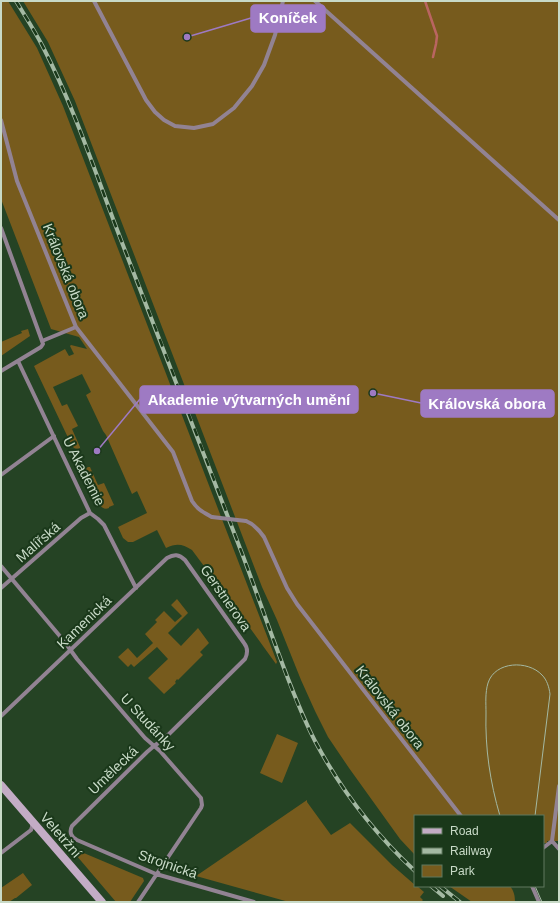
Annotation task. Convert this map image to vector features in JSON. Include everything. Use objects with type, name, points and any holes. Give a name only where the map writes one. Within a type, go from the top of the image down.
[{"type":"main road","name":"Veletržní","points":[[1,785],[102,902]]},
{"type":"street","points":[[94,1],[146,100],[154,112],[175,126],[194,128],[213,124],[234,108],[252,86],[264,65],[275,35],[283,1]]},
{"type":"street","points":[[315,1],[559,220]]},
{"type":"street","name":"Královská obora","points":[[1,120],[17,181],[76,327],[172,452],[192,501],[197,507],[202,512],[212,517],[252,523],[260,531],[287,588],[297,604],[460,815]]},
{"type":"street","points":[[1,228],[42,341],[41,347],[1,371]]},
{"type":"street","points":[[42,341],[76,327]]},
{"type":"street","name":"U Akademie","points":[[18,361],[90,513],[104,525],[136,588]]},
{"type":"street","points":[[1,475],[54,436]]},
{"type":"street","name":"Malířská","points":[[1,588],[81,518],[90,513]]},
{"type":"street","name":"Kamenická","points":[[1,716],[171,556],[180,555],[185,560]]},
{"type":"street","name":"Gerstnerova","points":[[185,560],[244,643],[247,650]]},
{"type":"street","name":"U Studánky","points":[[1,566],[145,738],[160,751],[198,794],[202,801],[201,808],[138,902]]},
{"type":"street","name":"Umělecká","points":[[77,840],[71,835],[70,829],[72,826],[154,746],[164,739],[245,659],[247,650]]},
{"type":"street","points":[[544,847],[552,841],[559,786]]},
{"type":"street","points":[[1,853],[31,830],[32,820]]},
{"type":"street","name":"Strojnická","points":[[77,840],[156,874],[254,902]]},
{"type":"street","points":[[552,841],[559,849]]},
{"type":"street","points":[[532,887],[539,902]]},
{"type":"green space","points":[[1,1],[8,1],[37,48],[63,106],[277,662],[276,664],[192,550],[185,546],[179,545],[173,545],[166,548],[157,530],[133,542],[128,542],[123,538],[118,527],[147,513],[137,491],[132,494],[106,435],[86,395],[91,392],[82,374],[53,387],[62,406],[67,404],[78,426],[72,429],[80,447],[76,449],[72,446],[34,366],[65,349],[69,356],[74,354],[70,346],[71,345],[87,349],[79,337],[51,329],[1,199]]},
{"type":"green space","points":[[23,1],[559,1],[559,841],[547,841],[547,843],[544,843],[544,815],[414,815],[414,854],[400,839],[328,737],[301,680],[262,587],[75,101],[48,42]]},
{"type":"green space","points":[[28,329],[30,336],[1,356],[1,342],[22,333],[21,331]]},
{"type":"green space","points":[[90,467],[98,485],[104,483],[114,505],[109,508],[106,509],[101,507],[99,504],[85,473],[85,469]]},
{"type":"green space","points":[[177,599],[188,613],[168,633],[181,646],[198,628],[209,643],[200,652],[203,655],[178,680],[177,679],[175,682],[176,683],[164,694],[148,678],[168,659],[157,647],[134,667],[131,664],[128,667],[118,657],[128,648],[137,658],[153,643],[145,634],[157,622],[155,620],[164,611],[175,622],[182,616],[171,605]]},
{"type":"green space","points":[[277,734],[298,743],[282,783],[260,773]]},
{"type":"green space","points":[[307,800],[331,835],[350,823],[392,865],[414,884],[414,887],[418,887],[424,892],[420,897],[423,902],[289,902],[196,876]]},
{"type":"green space","points":[[79,851],[143,878],[144,881],[130,902],[116,902],[76,855]]},
{"type":"green space","points":[[23,873],[32,885],[9,902],[1,902],[1,888]]},
{"type":"green space","points":[[450,887],[510,887],[514,894],[515,902],[472,902]]},
{"type":"waterway","points":[[425,1],[437,36],[433,57]]},
{"type":"tram line","points":[[500,815],[493,790],[487,752],[486,694],[488,683],[497,670],[512,665],[521,665],[536,670],[545,679],[550,694],[535,815]]},
{"type":"tram line","points":[[535,887],[542,902]]},
{"type":"railway","points":[[16,1],[55,70],[85,142],[304,719],[325,759],[348,794],[386,842],[414,870]]},
{"type":"railway","points":[[432,887],[443,896]]},
{"type":"railway","points":[[441,887],[460,902]]},
{"type":"place","name":"Koníček","points":[[187,37]]},
{"type":"place","name":"Královská obora","points":[[373,393]]},
{"type":"place","name":"Akademie výtvarných umění","points":[[97,451]]}]
